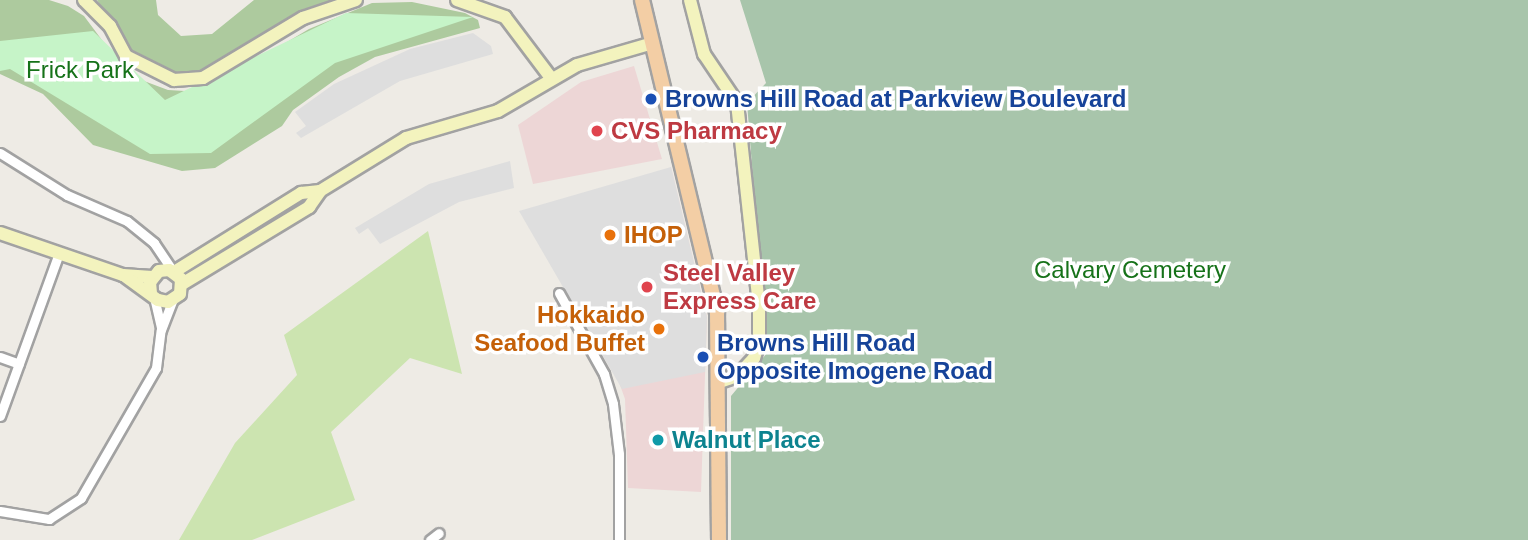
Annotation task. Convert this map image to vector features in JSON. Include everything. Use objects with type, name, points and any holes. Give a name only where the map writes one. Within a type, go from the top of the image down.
[{"type":"main road","points":[[642,0],[717,312],[717,538]]},
{"type":"street","points":[[83,0],[110,26],[126,56],[174,80],[203,78],[303,18],[356,0]]},
{"type":"street","points":[[457,0],[505,17],[551,78]]},
{"type":"street","points":[[690,0],[704,54],[737,103],[759,305],[759,342],[754,358],[737,376],[717,383]]},
{"type":"street","points":[[0,511],[49,519],[81,498],[156,368],[161,330],[172,300],[182,284],[309,207],[320,191],[406,138],[517,103],[551,78],[578,65],[653,43]]},
{"type":"street","points":[[0,153],[67,195],[127,221],[161,252],[164,273],[153,295],[161,330]]},
{"type":"street","points":[[123,275],[164,273],[301,193],[320,191]]},
{"type":"street","points":[[0,233],[58,256],[123,275],[153,295],[172,300]]},
{"type":"street","points":[[0,416],[58,256]]},
{"type":"street","points":[[164,273],[182,284]]},
{"type":"street","points":[[559,293],[604,374],[613,404],[620,454],[619,540]]},
{"type":"street","points":[[0,357],[19,364]]},
{"type":"street","points":[[430,540],[439,533]]},
{"type":"shaded area","points":[[473,33],[491,46],[493,54],[400,81],[301,138],[296,133],[306,126],[295,112],[334,84],[410,49]]},
{"type":"shaded area","points":[[634,66],[662,159],[533,184],[518,125],[581,82]]},
{"type":"shaded area","points":[[510,161],[514,188],[459,202],[380,244],[368,228],[359,234],[355,228],[429,184]]},
{"type":"shaded area","points":[[671,167],[707,317],[701,492],[628,488],[625,399],[615,371]]},
{"type":"shaded area","name":"Walnut Place","points":[[671,167],[707,317],[705,372],[622,389],[519,211]]},
{"type":"green space","name":"Frick Park","points":[[0,0],[49,0],[68,6],[84,16],[128,75],[168,90],[202,92],[309,29],[372,3],[412,2],[465,13],[478,20],[480,28],[375,57],[339,77],[293,110],[282,126],[215,168],[182,171],[93,145],[43,94],[0,74]]},
{"type":"green space","points":[[97,0],[156,0],[158,15],[181,36],[212,34],[254,0],[332,0],[200,73],[186,75],[172,74],[131,52]]},
{"type":"green space","name":"Calvary Cemetery","points":[[740,0],[1528,0],[1528,540],[731,540],[731,396],[767,353],[747,103],[766,83]]},
{"type":"green space","name":"Frick Park","points":[[346,13],[473,17],[335,63],[211,153],[150,154],[10,69],[0,71],[0,41],[93,31],[165,100]]},
{"type":"green space","points":[[428,231],[462,374],[410,358],[331,432],[355,500],[252,540],[179,540],[235,443],[297,375],[284,335]]},
{"type":"place","name":"Browns Hill Road at Parkview Boulevard","points":[[651,99]]},
{"type":"place","name":"CVS Pharmacy","points":[[597,131]]},
{"type":"place","name":"IHOP","points":[[610,235]]},
{"type":"place","name":"Steel Valley Express Care","points":[[647,287]]},
{"type":"place","name":"Hokkaido Seafood Buffet","points":[[659,329]]},
{"type":"place","name":"Browns Hill Road Opposite Imogene Road","points":[[703,357]]},
{"type":"place","name":"Walnut Place","points":[[658,440]]}]
